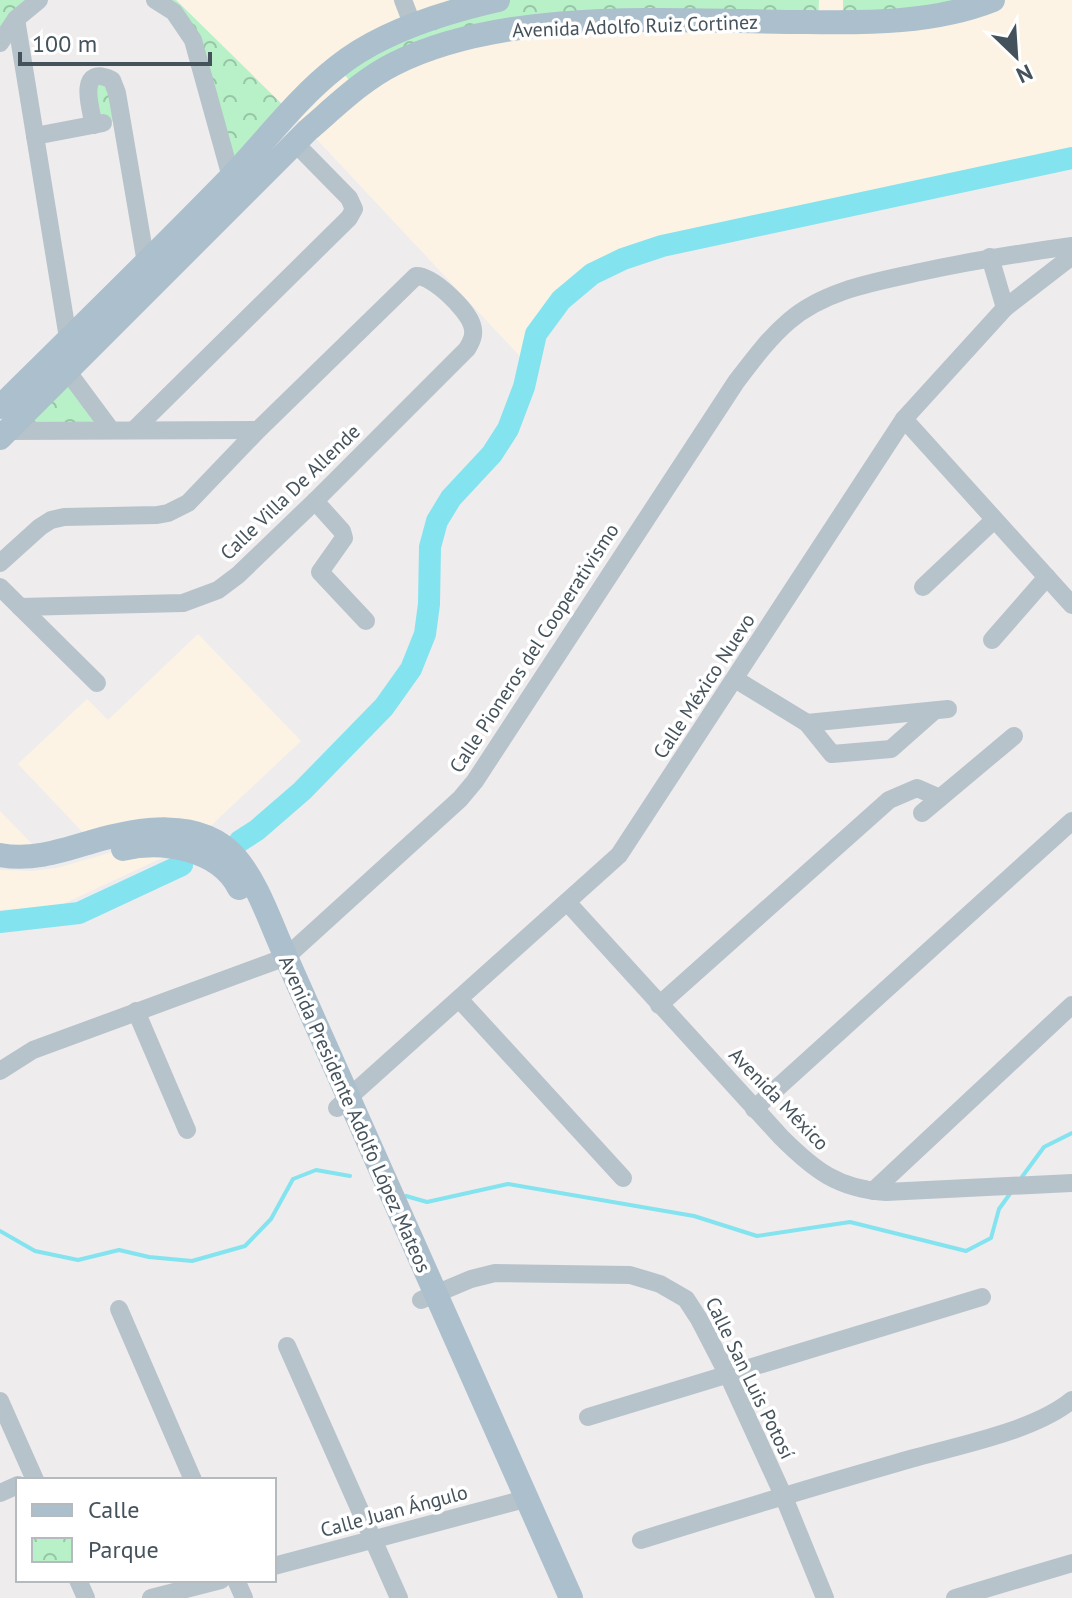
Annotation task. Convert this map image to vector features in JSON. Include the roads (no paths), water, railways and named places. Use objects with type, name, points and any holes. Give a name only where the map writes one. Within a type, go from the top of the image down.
[{"type":"main road","name":"Avenida Adolfo Ruiz Cortinez","points":[[0,407],[231,177],[290,112],[344,62],[413,26],[498,0]]},
{"type":"main road","name":"Avenida Adolfo Ruiz Cortinez","points":[[4,435],[295,143],[361,84],[393,64],[426,50],[500,30],[555,24],[831,11],[919,17],[993,0]]},
{"type":"main road","points":[[381,41],[393,64]]},
{"type":"main road","points":[[344,62],[361,84]]},
{"type":"main road","name":"Avenida Presidente Adolfo López Mateos","points":[[0,855],[43,855],[142,829],[184,832],[206,838],[218,842],[235,856],[247,873],[342,1103],[518,1501],[554,1598]]},
{"type":"main road","name":"Avenida Presidente Adolfo López Mateos","points":[[0,870],[57,868],[142,845],[192,851],[209,858],[235,880],[280,959]]},
{"type":"main road","name":"Avenida Presidente Adolfo López Mateos","points":[[518,1501],[571,1598]]},
{"type":"street","points":[[0,43],[16,19],[39,0]]},
{"type":"street","points":[[155,0],[174,12],[193,40],[231,177]]},
{"type":"street","points":[[403,0],[413,26]]},
{"type":"street","points":[[16,19],[68,338]]},
{"type":"street","points":[[94,125],[88,84],[95,77],[104,77],[112,80],[122,119],[146,263]]},
{"type":"street","points":[[35,136],[122,119]]},
{"type":"street","points":[[134,430],[349,218],[354,209],[349,198],[295,143]]},
{"type":"street","name":"Calle Pioneros del Cooperativismo","points":[[0,1071],[33,1050],[280,959],[460,799],[475,781],[736,382],[790,320],[838,293],[867,284],[990,257],[1072,246]]},
{"type":"street","name":"Calle México Nuevo","points":[[342,1103],[619,855],[904,419],[1005,308],[1072,256]]},
{"type":"street","points":[[990,257],[1005,308]]},
{"type":"street","name":"Calle Villa De Allende","points":[[20,607],[164,605],[203,598],[218,590],[238,575],[315,501],[467,349],[473,339],[469,318],[434,281],[425,276],[416,276],[258,430]]},
{"type":"street","points":[[68,372],[111,430]]},
{"type":"street","points":[[904,419],[1072,605]]},
{"type":"street","points":[[4,435],[111,430],[258,430]]},
{"type":"street","points":[[0,563],[51,520],[157,515],[179,509],[258,430]]},
{"type":"street","points":[[315,501],[342,531],[344,538],[320,572],[366,621]]},
{"type":"street","points":[[923,587],[994,520]]},
{"type":"street","points":[[992,640],[1047,577]]},
{"type":"street","points":[[0,587],[97,683]]},
{"type":"street","points":[[735,679],[807,723],[832,754],[891,749],[941,710],[807,723]]},
{"type":"street","points":[[922,813],[1014,736]]},
{"type":"street","points":[[659,1005],[889,800],[917,788],[940,798]]},
{"type":"street","points":[[754,1109],[1072,821]]},
{"type":"street","name":"Avenida México","points":[[567,902],[754,1109],[817,1170],[855,1188],[873,1191],[1072,1183]]},
{"type":"street","points":[[460,1000],[623,1178]]},
{"type":"street","points":[[873,1191],[1072,1005]]},
{"type":"street","points":[[136,1011],[187,1130]]},
{"type":"street","name":"Calle San Luis Potosí","points":[[428,1297],[495,1273],[608,1274],[646,1278],[673,1290],[694,1308],[728,1375],[783,1495],[825,1598]]},
{"type":"street","points":[[588,1417],[982,1297]]},
{"type":"street","points":[[119,1309],[192,1478]]},
{"type":"street","points":[[287,1346],[399,1598]]},
{"type":"street","points":[[641,1540],[783,1495],[1020,1427],[1072,1400]]},
{"type":"street","points":[[0,1401],[28,1478]]},
{"type":"street","name":"Calle Juan Ángulo","points":[[276,1565],[518,1501]]},
{"type":"street","points":[[955,1598],[1009,1590],[1072,1563]]},
{"type":"street","points":[[151,1598],[213,1582]]},
{"type":"waterway","points":[[240,841],[302,791],[384,707],[411,669],[425,634],[430,547],[437,521],[451,498],[492,454],[508,429],[524,387],[536,334],[561,300],[592,274],[623,259],[662,246],[1072,158]]},
{"type":"waterway","points":[[0,922],[79,913],[182,865]]},
{"type":"waterway","points":[[1019,1181],[1044,1147],[1072,1133]]},
{"type":"waterway","points":[[0,1231],[35,1251],[78,1260],[119,1250],[149,1257],[192,1261],[245,1246],[271,1219],[293,1179],[316,1170],[350,1176]]},
{"type":"waterway","points":[[406,1196],[427,1202],[508,1184],[694,1216],[757,1236],[850,1222],[966,1251],[991,1238],[999,1209],[1012,1191]]}]
